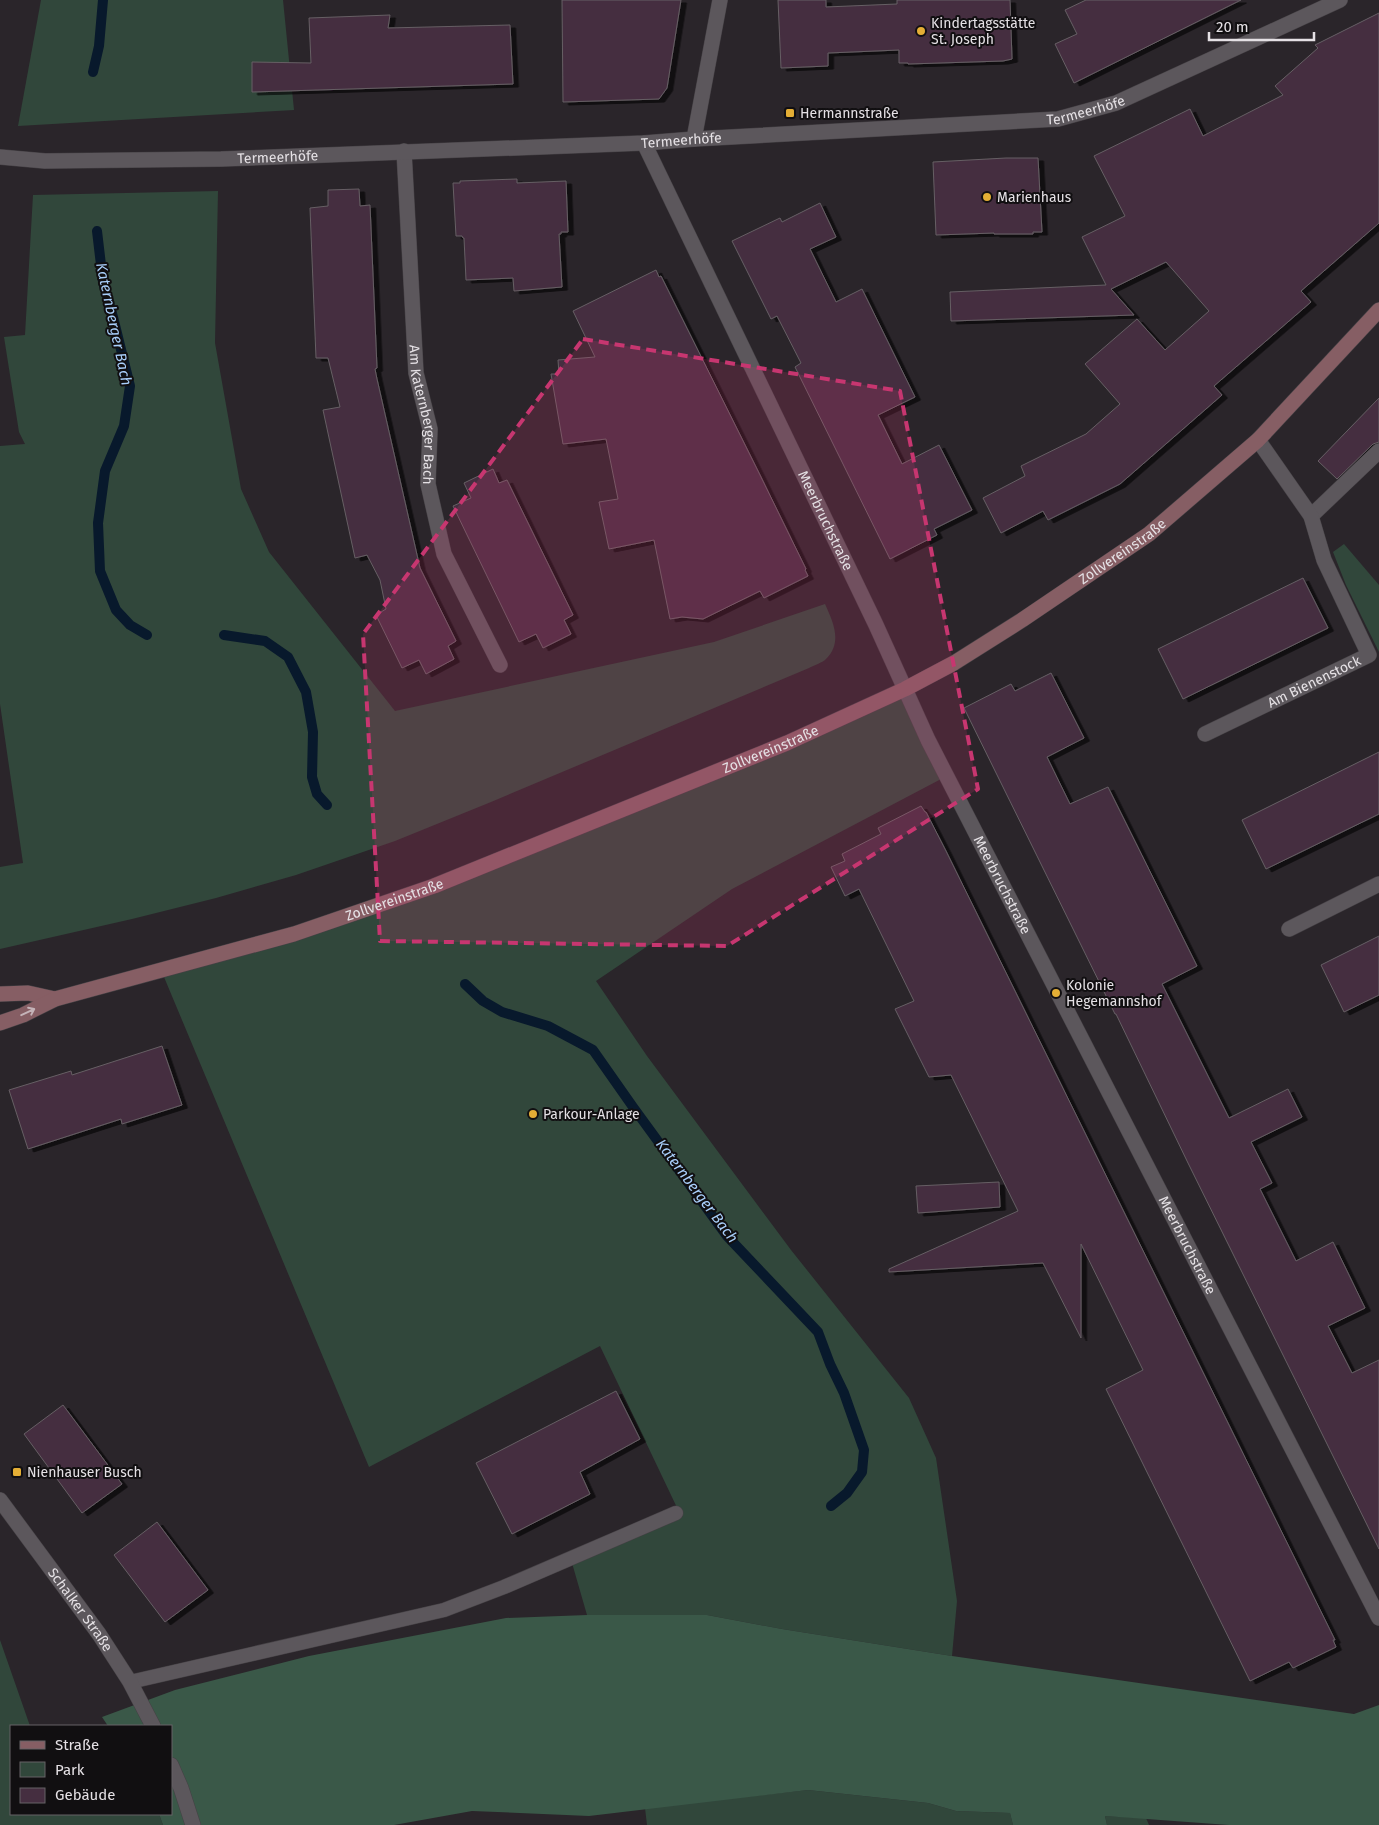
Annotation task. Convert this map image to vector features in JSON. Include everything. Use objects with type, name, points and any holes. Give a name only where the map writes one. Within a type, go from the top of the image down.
[{"type":"main road","name":"Zollvereinstraße","points":[[0,1023],[23,1015],[55,999],[294,934],[434,886],[787,743],[905,689],[954,663],[1022,620],[1149,534],[1258,440],[1379,310]]},
{"type":"main road","name":"Zollvereinstraße","points":[[0,994],[28,993],[55,999]]},
{"type":"street","points":[[694,139],[720,0]]},
{"type":"street","name":"Termeerhöfe","points":[[0,157],[44,161],[154,160],[644,143],[1058,119],[1116,103],[1340,0]]},
{"type":"street","name":"Meerbruchstraße","points":[[644,143],[933,749],[1379,1618]]},
{"type":"street","name":"Am Katernberger Bach","points":[[404,151],[416,373],[430,429],[428,484],[444,554],[500,665]]},
{"type":"street","name":"Am Bienenstock","points":[[1205,734],[1369,656],[1324,560],[1311,516],[1258,440]]},
{"type":"street","points":[[1311,516],[1379,451]]},
{"type":"street","points":[[1289,929],[1379,884]]},
{"type":"street","name":"Schalker Straße","points":[[0,1500],[99,1634],[130,1682],[152,1725]]},
{"type":"street","points":[[172,1767],[193,1825]]},
{"type":"lane","points":[[130,1682],[444,1610],[504,1587],[676,1513]]},
{"type":"highlighted area","points":[[583,339],[900,391],[978,789],[727,946],[380,941],[363,634]]},
{"type":"green space","points":[[41,0],[283,0],[294,110],[18,126]]},
{"type":"green space","points":[[218,191],[215,343],[241,489],[269,552],[395,711],[714,642],[825,604],[835,632],[834,646],[826,659],[809,668],[395,841],[296,875],[216,898],[0,949],[0,867],[23,863],[0,704],[0,446],[25,444],[19,432],[4,337],[25,335],[33,195]]},
{"type":"green space","points":[[1344,544],[1379,585],[1379,652],[1346,585],[1333,552]]},
{"type":"green space","points":[[904,692],[943,778],[732,889],[596,981],[647,1056],[791,1250],[909,1398],[936,1458],[957,1601],[952,1656],[707,1615],[587,1615],[572,1563],[681,1516],[600,1346],[369,1467],[164,977],[296,938]]},
{"type":"green space","points":[[587,1615],[707,1615],[952,1656],[1354,1714],[1379,1705],[1379,1825],[1229,1825],[1105,1816],[1107,1825],[1013,1825],[1010,1813],[956,1811],[928,1803],[808,1790],[589,1816],[472,1811],[394,1825],[163,1825],[159,1815],[172,1815],[172,1725],[107,1725],[102,1717],[175,1690],[309,1656],[506,1618]]},
{"type":"green space","points":[[0,1640],[30,1725],[10,1725],[10,1815],[159,1815],[163,1825],[0,1825]]},
{"type":"green space","points":[[808,1790],[928,1803],[956,1811],[1010,1813],[1013,1825],[647,1825],[645,1808]]},
{"type":"green space","points":[[1105,1816],[1146,1818],[1149,1825],[1107,1825]]},
{"type":"building","points":[[562,0],[681,0],[667,88],[659,99],[563,102]]},
{"type":"building","points":[[778,0],[826,0],[826,7],[897,4],[897,0],[1010,0],[1012,59],[1003,61],[908,64],[899,63],[899,50],[828,53],[828,66],[781,68]]},
{"type":"building","points":[[1086,0],[1241,0],[1074,83],[1055,44],[1077,34],[1065,10]]},
{"type":"building","points":[[1379,13],[1379,223],[1301,291],[1311,302],[1214,386],[1222,395],[1120,484],[1048,520],[1043,511],[1001,533],[983,498],[1025,476],[1021,466],[1086,434],[1120,404],[1085,364],[1137,319],[1165,350],[1209,311],[1166,262],[1111,289],[1134,315],[951,321],[950,292],[1106,285],[1082,237],[1125,216],[1094,156],[1190,109],[1203,136],[1283,95],[1275,86],[1318,48],[1315,45]]},
{"type":"building","points":[[390,15],[388,28],[510,25],[513,84],[252,92],[252,62],[311,63],[309,18]]},
{"type":"building","name":"Marienhaus","points":[[1038,158],[1042,232],[1033,232],[1033,234],[936,235],[933,162]]},
{"type":"building","points":[[517,179],[517,183],[566,181],[568,232],[561,232],[559,234],[562,287],[514,291],[513,278],[466,280],[464,238],[456,236],[453,183],[460,183],[460,181]]},
{"type":"building","points":[[359,189],[360,206],[370,205],[377,368],[375,369],[377,379],[420,568],[456,641],[448,646],[454,659],[426,674],[419,660],[402,668],[376,615],[386,609],[380,580],[367,555],[355,558],[323,410],[340,407],[328,358],[316,358],[310,208],[328,206],[328,190]]},
{"type":"building","points":[[820,203],[836,237],[810,249],[836,302],[862,289],[915,397],[878,415],[902,464],[939,445],[972,510],[934,529],[937,535],[890,559],[795,367],[801,363],[777,316],[771,319],[732,241],[780,218],[782,222]]},
{"type":"building","points":[[656,270],[659,277],[661,276],[760,475],[808,576],[764,598],[760,591],[703,619],[682,617],[670,619],[654,540],[609,549],[599,502],[618,499],[606,439],[563,444],[551,374],[559,374],[558,360],[595,357],[573,311]]},
{"type":"building","points":[[1379,398],[1379,442],[1373,444],[1337,479],[1318,461]]},
{"type":"building","points":[[493,469],[499,483],[507,480],[573,615],[564,620],[571,634],[543,648],[536,634],[519,642],[453,506],[471,498],[464,483]]},
{"type":"building","points":[[1303,578],[1328,628],[1183,699],[1158,649]]},
{"type":"building","points":[[1051,673],[1084,738],[1047,757],[1070,804],[1108,787],[1197,966],[1162,984],[1229,1118],[1288,1089],[1302,1117],[1251,1142],[1272,1183],[1260,1189],[1296,1261],[1333,1242],[1365,1308],[1328,1326],[1352,1373],[1379,1360],[1379,1549],[964,708],[1011,684],[1015,691]]},
{"type":"building","points":[[1379,752],[1379,814],[1266,869],[1242,820]]},
{"type":"building","points":[[921,806],[946,851],[1335,1640],[1333,1640],[1336,1647],[1293,1668],[1289,1662],[1250,1681],[1106,1389],[1143,1370],[1081,1244],[1081,1338],[1043,1263],[889,1272],[889,1269],[1018,1211],[951,1075],[929,1077],[895,1009],[914,1001],[859,889],[845,896],[831,867],[845,861],[842,854],[881,834],[878,828]]},
{"type":"building","points":[[1379,936],[1379,995],[1344,1012],[1321,965]]},
{"type":"building","points":[[162,1046],[182,1105],[122,1124],[121,1119],[28,1149],[9,1090],[71,1071],[72,1075]]},
{"type":"building","points":[[999,1182],[1000,1207],[918,1213],[916,1186]]},
{"type":"building","points":[[616,1391],[640,1439],[580,1472],[590,1494],[512,1534],[476,1463]]},
{"type":"building","points":[[63,1405],[122,1484],[82,1513],[24,1434]]},
{"type":"building","points":[[157,1522],[208,1590],[165,1622],[114,1555]]},
{"type":"waterway","name":"Katernberger Bach","points":[[93,72],[99,46],[103,0]]},
{"type":"waterway","name":"Katernberger Bach","points":[[97,231],[103,282],[130,386],[124,426],[105,471],[98,523],[100,571],[116,610],[130,625],[147,635]]},
{"type":"waterway","name":"Katernberger Bach","points":[[224,635],[265,641],[288,657],[306,692],[313,732],[312,777],[317,794],[327,805]]},
{"type":"waterway","name":"Katernberger Bach","points":[[465,984],[483,1001],[502,1012],[548,1026],[593,1050],[727,1236],[818,1332],[830,1364],[844,1393],[864,1450],[862,1472],[847,1493],[831,1506]]},
{"type":"place","name":"Kindertagsstätte St. Joseph","points":[[921,31]]},
{"type":"place","name":"Hermannstraße","points":[[790,113]]},
{"type":"place","name":"Marienhaus","points":[[987,197]]},
{"type":"place","name":"Kolonie Hegemannshof","points":[[1056,993]]},
{"type":"place","name":"Parkour-Anlage","points":[[533,1114]]},
{"type":"place","name":"Nienhauser Busch","points":[[17,1472]]}]
